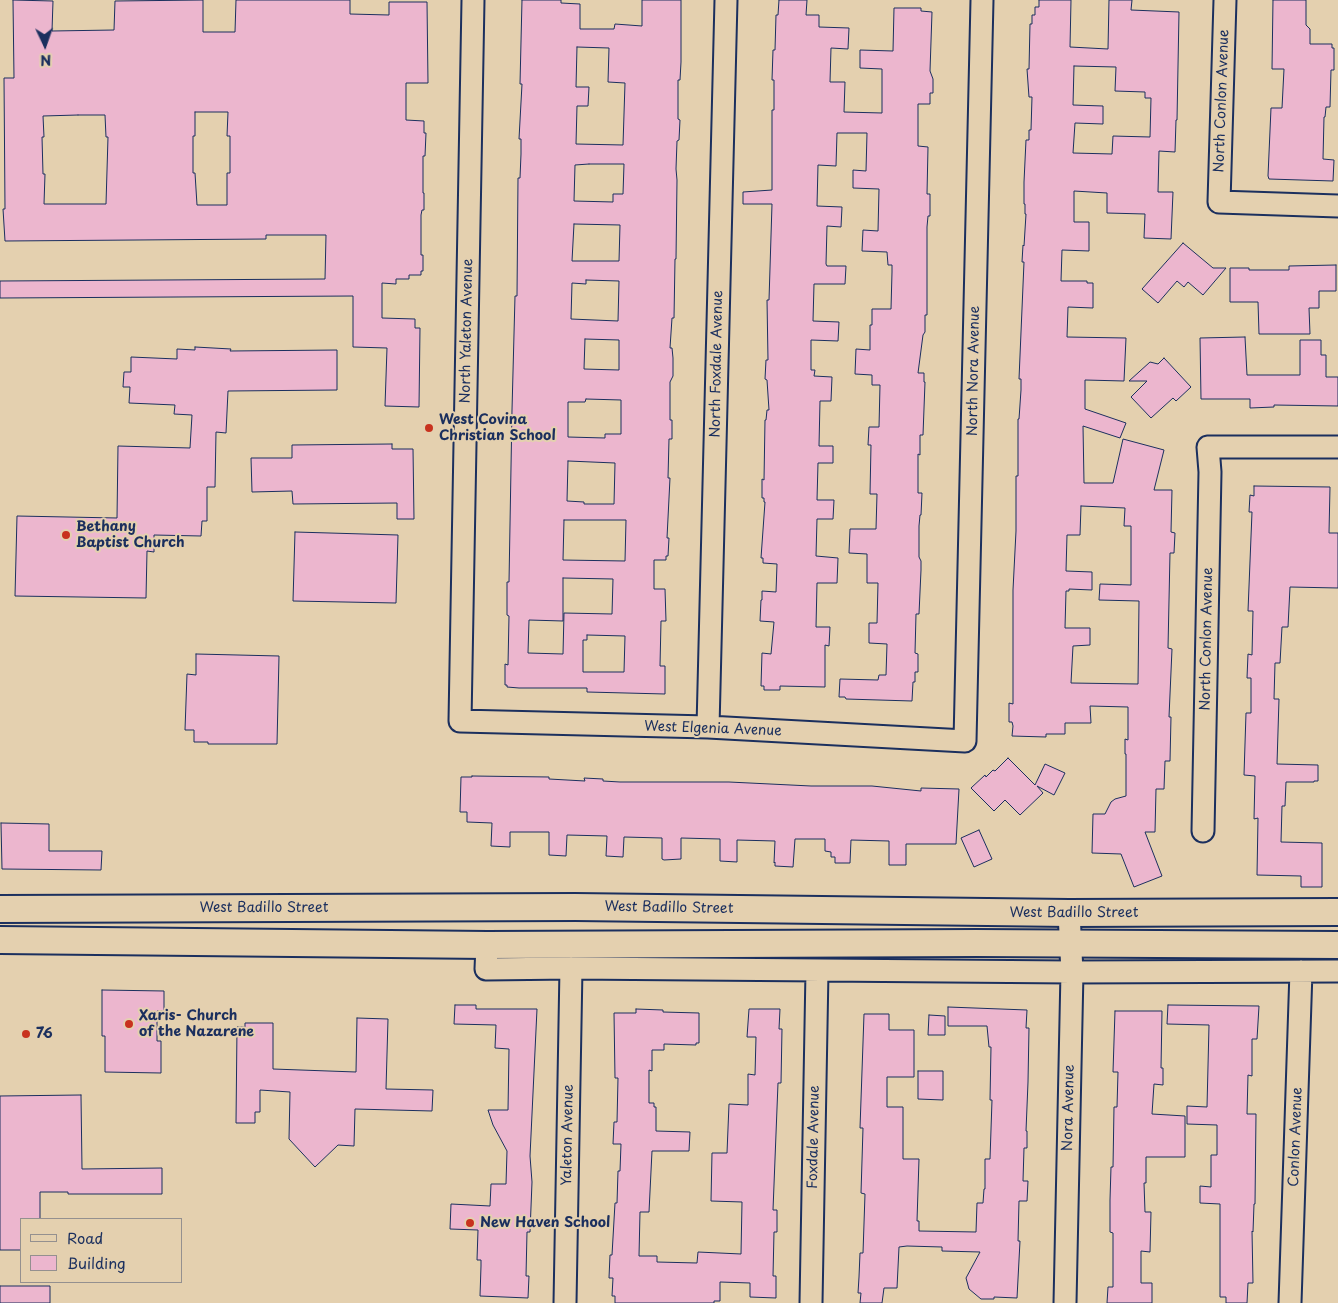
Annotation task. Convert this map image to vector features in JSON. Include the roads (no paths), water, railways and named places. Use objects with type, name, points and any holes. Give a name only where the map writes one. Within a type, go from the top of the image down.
[{"type":"main road","name":"West Badillo Street","points":[[0,909],[575,907],[1070,913],[1338,912]]},
{"type":"main road","points":[[0,940],[487,945],[1338,945]]},
{"type":"street","name":"North Yaleton Avenue","points":[[460,721],[473,0]]},
{"type":"street","name":"North Foxdale Avenue","points":[[708,728],[726,0]]},
{"type":"street","name":"North Nora Avenue","points":[[965,741],[982,0]]},
{"type":"street","name":"North Conlon Avenue","points":[[1226,0],[1219,202],[1338,206]]},
{"type":"street","name":"North Conlon Avenue","points":[[1203,831],[1209,492],[1208,447],[1338,447]]},
{"type":"street","name":"West Elgenia Avenue","points":[[460,721],[708,728],[965,741]]},
{"type":"street","name":"Nora Avenue","points":[[1065,1303],[1072,972],[1070,913]]},
{"type":"street","points":[[487,945],[486,969],[1072,972],[1338,971]]},
{"type":"street","name":"Yaleton Avenue","points":[[565,1303],[571,968]]},
{"type":"street","name":"Conlon Avenue","points":[[1290,1303],[1301,970]]},
{"type":"street","name":"Foxdale Avenue","points":[[811,1303],[817,971]]},
{"type":"place","name":"West Covina Christian School","points":[[429,428]]},
{"type":"place","name":"Bethany Baptist Church","points":[[66,535]]},
{"type":"place","name":"Xaris- Church of the Nazarene","points":[[129,1024]]},
{"type":"place","name":"76","points":[[26,1034]]},
{"type":"place","name":"New Haven School","points":[[470,1223]]}]
